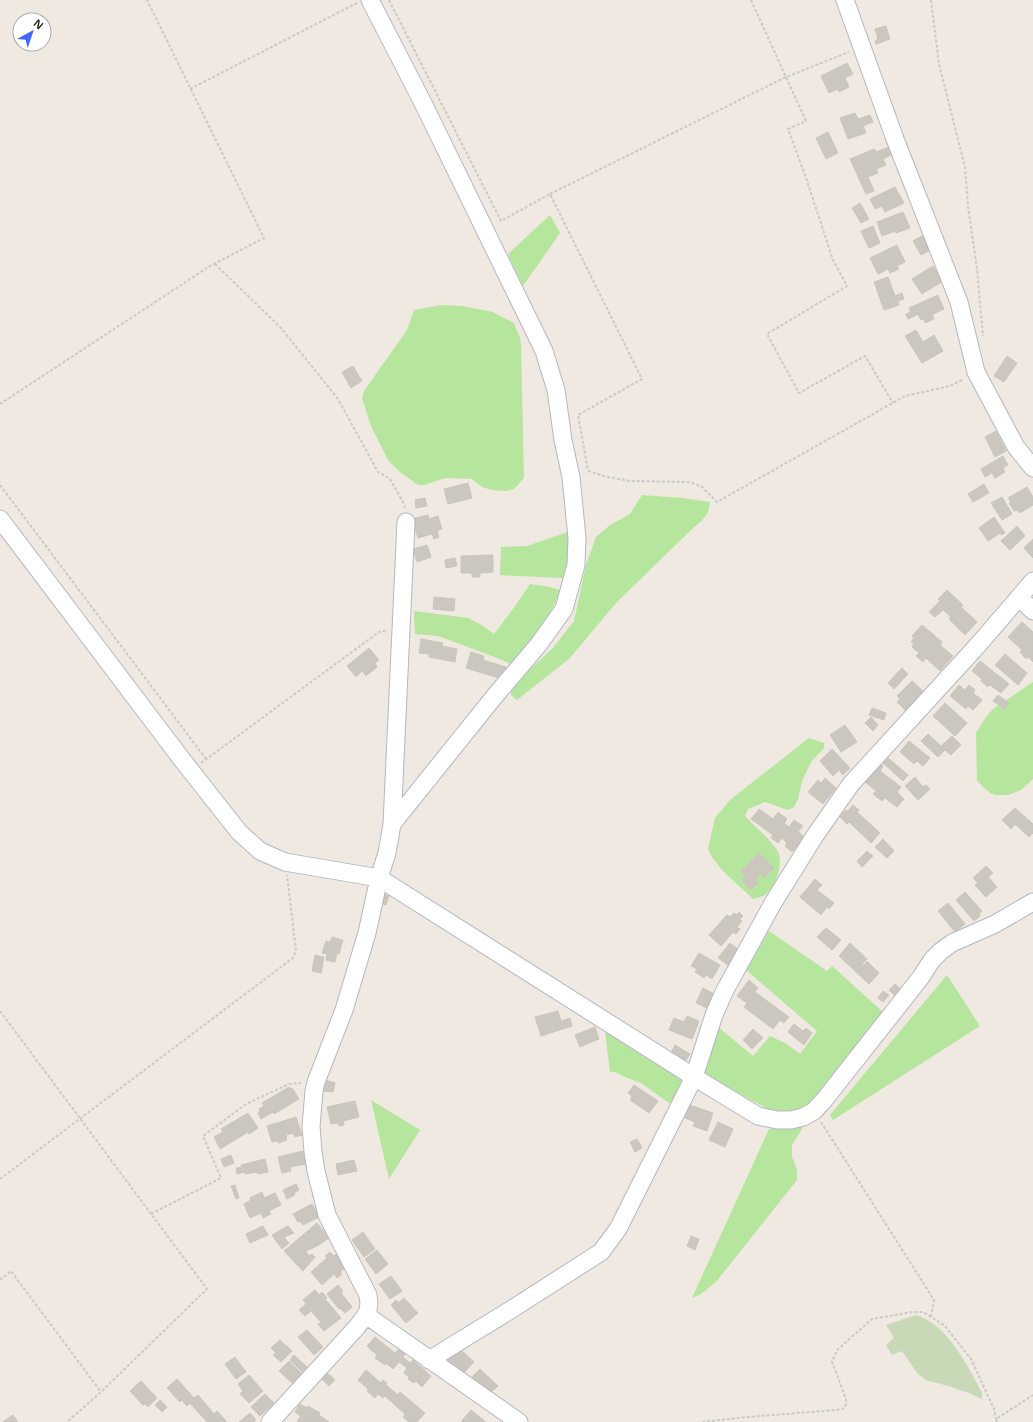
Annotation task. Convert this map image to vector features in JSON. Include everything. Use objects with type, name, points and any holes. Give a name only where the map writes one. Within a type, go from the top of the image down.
[{"type":"street","points":[[370,0],[423,103],[544,351],[556,390],[563,440],[570,471],[577,538],[576,565],[564,609],[539,644],[494,697],[392,824]]},
{"type":"street","points":[[845,0],[895,139],[958,302],[976,372],[1016,447],[1033,468]]},
{"type":"street","points":[[0,518],[192,772],[239,832],[260,851],[285,862],[379,878],[758,1116],[777,1120],[791,1120],[803,1118],[814,1111],[921,977],[932,960],[941,951],[952,943],[995,924],[1033,902]]},
{"type":"street","points":[[270,1422],[356,1328],[366,1315],[370,1305],[368,1295],[327,1215],[316,1171],[311,1126],[316,1082],[344,1010],[367,933],[379,878],[387,853],[392,824],[406,522]]},
{"type":"street","points":[[429,1360],[519,1305],[601,1252],[618,1229],[694,1077],[714,1015],[724,992],[773,903],[836,804],[851,784],[978,645],[1033,581]]},
{"type":"street","points":[[1019,597],[1033,611]]},
{"type":"street","points":[[366,1315],[519,1422]]},
{"type":"path","points":[[0,404],[215,264],[264,238],[147,0]]},
{"type":"path","points":[[190,88],[364,0]]},
{"type":"path","points":[[389,0],[501,221],[550,194],[786,78],[862,46]]},
{"type":"path","points":[[751,0],[806,121],[788,129],[833,260],[847,286],[767,334],[799,393],[865,356],[893,403]]},
{"type":"path","points":[[931,0],[940,64],[965,166],[968,206],[977,269],[983,337]]},
{"type":"path","points":[[550,194],[642,379],[578,415],[588,471]]},
{"type":"path","points":[[215,264],[281,328],[338,399],[378,472],[390,479],[404,504],[406,522]]},
{"type":"path","points":[[570,471],[588,471],[630,482],[690,482],[702,487],[717,502],[905,396],[950,386],[976,372]]},
{"type":"path","points":[[0,485],[206,759]]},
{"type":"path","points":[[192,772],[206,759],[378,632],[401,628]]},
{"type":"path","points":[[0,1179],[293,958],[296,951],[285,862]]},
{"type":"path","points":[[0,1011],[207,1289],[101,1392],[67,1422]]},
{"type":"path","points":[[151,1214],[221,1178],[203,1136],[246,1104],[289,1084],[316,1082]]},
{"type":"path","points":[[814,1111],[934,1300],[931,1316]]},
{"type":"path","points":[[0,1280],[11,1271],[101,1392]]},
{"type":"path","points":[[702,1422],[843,1409],[846,1405],[846,1399],[832,1362],[837,1350],[872,1320],[912,1312],[923,1312],[944,1325],[971,1359],[994,1409],[997,1422]]},
{"type":"path","points":[[996,1419],[1033,1395]]},
{"type":"green space","points":[[550,215],[560,233],[523,286],[508,254]]},
{"type":"green space","points":[[441,305],[462,306],[493,312],[514,323],[520,338],[524,478],[514,489],[506,491],[492,490],[482,487],[472,479],[446,478],[424,485],[418,485],[400,472],[388,460],[371,426],[362,398],[364,391],[407,330],[414,310]]},
{"type":"green space","points":[[642,495],[710,502],[707,514],[703,520],[617,602],[569,659],[517,700],[511,695],[511,691],[523,676],[553,648],[574,621],[586,565],[596,537],[610,525],[630,514]]},
{"type":"green space","points":[[568,532],[568,561],[563,578],[500,575],[501,547],[527,546]]},
{"type":"green space","points":[[530,584],[560,590],[551,611],[545,620],[532,639],[510,664],[438,636],[415,634],[414,611],[468,618],[494,634]]},
{"type":"green space","points":[[1033,682],[1033,779],[1021,790],[1008,795],[995,795],[990,793],[977,781],[976,733],[993,709]]},
{"type":"green space","points":[[809,738],[824,743],[824,748],[811,762],[802,781],[798,799],[794,807],[788,810],[765,802],[748,809],[745,816],[766,836],[777,850],[780,861],[780,867],[773,886],[765,895],[753,899],[722,870],[708,849],[715,818],[730,800]]},
{"type":"green space","points":[[769,931],[827,971],[832,966],[883,1012],[814,1102],[804,1110],[790,1113],[773,1112],[700,1072],[717,1026],[753,1056],[770,1036],[787,1044],[800,1054],[817,1031],[746,970]]},
{"type":"green space","points":[[947,975],[980,1026],[833,1120],[830,1115]]},
{"type":"green space","points":[[605,1031],[675,1075],[686,1084],[672,1105],[641,1083],[615,1072],[610,1072]]},
{"type":"green space","points":[[371,1100],[420,1130],[389,1179]]},
{"type":"green space","points":[[807,1121],[792,1145],[792,1157],[797,1169],[797,1180],[716,1282],[701,1294],[692,1298],[769,1129],[792,1127]]},
{"type":"green space","points":[[916,1315],[937,1327],[955,1347],[982,1393],[982,1399],[969,1393],[926,1380],[918,1374],[902,1351],[892,1355],[886,1345],[894,1338],[886,1325]]},
{"type":"building","points":[[886,26],[890,39],[876,44],[875,41],[878,39],[875,29]]},
{"type":"building","points":[[847,63],[853,74],[845,78],[849,87],[839,92],[838,89],[829,93],[821,76]]},
{"type":"building","points":[[855,113],[858,119],[870,115],[873,122],[863,126],[866,133],[848,139],[840,118]]},
{"type":"building","points":[[828,132],[838,153],[826,159],[816,138]]},
{"type":"building","points":[[892,146],[895,153],[883,159],[886,165],[876,169],[878,173],[868,177],[874,191],[866,194],[850,159],[874,149],[876,152]]},
{"type":"building","points":[[895,187],[904,203],[885,212],[882,206],[875,209],[870,199]]},
{"type":"building","points":[[860,203],[869,219],[861,223],[852,208]]},
{"type":"building","points":[[903,212],[910,228],[896,233],[895,231],[882,236],[877,222]]},
{"type":"building","points":[[873,226],[880,243],[869,248],[861,231]]},
{"type":"building","points":[[924,235],[931,250],[921,255],[913,241]]},
{"type":"building","points":[[897,245],[905,262],[897,266],[899,269],[890,273],[888,269],[878,274],[870,258]]},
{"type":"building","points":[[933,266],[943,281],[922,294],[912,279]]},
{"type":"building","points":[[888,277],[895,296],[902,293],[904,299],[898,301],[899,305],[884,310],[874,282]]},
{"type":"building","points":[[938,295],[944,309],[932,315],[934,319],[925,323],[924,319],[921,320],[918,314],[908,319],[906,314],[911,312],[909,308]]},
{"type":"building","points":[[916,330],[923,342],[934,335],[943,351],[922,363],[905,336]]},
{"type":"building","points":[[1007,356],[1017,363],[1004,382],[994,376]]},
{"type":"building","points":[[353,366],[362,381],[351,388],[342,372]]},
{"type":"building","points":[[996,431],[1006,451],[995,457],[985,437]]},
{"type":"building","points":[[1003,456],[1008,465],[1003,468],[1005,472],[995,478],[992,473],[985,477],[981,469]]},
{"type":"building","points":[[468,483],[472,498],[448,504],[444,489]]},
{"type":"building","points":[[984,484],[989,493],[973,502],[968,494]]},
{"type":"building","points":[[1027,487],[1033,497],[1033,505],[1020,513],[1017,510],[1014,511],[1008,498]]},
{"type":"building","points":[[1002,497],[1012,514],[1002,520],[991,503]]},
{"type":"building","points":[[425,498],[427,506],[416,508],[415,500]]},
{"type":"building","points":[[428,515],[429,519],[438,516],[442,529],[437,531],[439,537],[434,539],[432,534],[418,538],[412,519]]},
{"type":"building","points":[[994,517],[1005,533],[1001,535],[1000,533],[988,541],[979,528]]},
{"type":"building","points":[[1017,526],[1025,536],[1010,550],[1001,541]]},
{"type":"building","points":[[1033,539],[1033,558],[1024,548]]},
{"type":"building","points":[[427,545],[431,557],[417,562],[413,549]]},
{"type":"building","points":[[493,555],[493,572],[480,573],[480,577],[472,577],[472,573],[461,573],[461,556]]},
{"type":"building","points":[[455,558],[457,566],[446,568],[445,560]]},
{"type":"building","points":[[947,590],[963,605],[961,607],[977,622],[965,635],[949,619],[951,617],[943,610],[935,617],[929,612],[940,601],[938,599]]},
{"type":"building","points":[[434,597],[455,599],[454,611],[433,609]]},
{"type":"building","points":[[1022,622],[1033,632],[1033,662],[1028,657],[1026,659],[1020,652],[1022,650],[1008,637]]},
{"type":"building","points":[[922,625],[942,642],[940,645],[953,656],[940,671],[926,658],[923,662],[916,656],[919,653],[912,647],[914,644],[911,642],[914,638],[912,636]]},
{"type":"building","points":[[421,639],[443,643],[442,646],[457,649],[455,662],[429,657],[429,654],[419,653]]},
{"type":"building","points":[[369,648],[379,660],[375,663],[377,667],[366,676],[362,671],[356,677],[347,666]]},
{"type":"building","points":[[471,652],[484,656],[483,660],[506,667],[502,679],[466,668]]},
{"type":"building","points":[[1005,654],[1027,673],[1018,685],[995,665]]},
{"type":"building","points":[[980,661],[1009,684],[1001,693],[990,685],[988,687],[981,681],[982,679],[972,671]]},
{"type":"building","points":[[902,668],[908,674],[894,689],[888,683]]},
{"type":"building","points":[[912,681],[924,692],[906,711],[897,702],[900,699],[897,696]]},
{"type":"building","points":[[959,685],[965,690],[969,685],[975,690],[973,693],[982,700],[973,710],[968,706],[966,709],[950,696]]},
{"type":"building","points":[[998,695],[1009,703],[1004,709],[993,701]]},
{"type":"building","points":[[945,703],[967,723],[955,736],[933,716]]},
{"type":"building","points":[[872,708],[886,713],[884,720],[869,715]]},
{"type":"building","points":[[871,717],[878,725],[873,731],[865,723]]},
{"type":"building","points":[[845,725],[857,742],[841,752],[830,735]]},
{"type":"building","points":[[928,734],[941,746],[952,736],[961,745],[951,755],[945,750],[938,757],[921,741]]},
{"type":"building","points":[[909,741],[930,758],[923,766],[917,761],[914,764],[900,752]]},
{"type":"building","points":[[832,749],[850,768],[843,775],[839,770],[833,776],[820,761]]},
{"type":"building","points":[[888,758],[908,775],[903,781],[883,763]]},
{"type":"building","points":[[879,763],[883,766],[880,771],[901,787],[897,792],[904,799],[897,807],[885,798],[882,801],[873,794],[876,791],[864,781]]},
{"type":"building","points":[[915,777],[923,787],[926,785],[930,789],[918,800],[905,786]]},
{"type":"building","points":[[825,778],[836,788],[823,804],[808,792],[818,780],[821,783]]},
{"type":"building","points":[[853,805],[859,810],[857,812],[880,833],[871,843],[849,822],[847,824],[840,817]]},
{"type":"building","points":[[1015,808],[1033,824],[1033,833],[1029,837],[1015,824],[1011,829],[1002,820]]},
{"type":"building","points":[[759,809],[773,819],[778,812],[787,819],[784,823],[789,827],[794,820],[803,826],[798,832],[807,839],[800,848],[797,846],[792,852],[785,846],[787,843],[782,838],[778,843],[771,838],[773,835],[751,819]]},
{"type":"building","points":[[883,839],[894,851],[887,858],[875,847]]},
{"type":"building","points":[[867,851],[873,856],[862,867],[857,861]]},
{"type":"building","points":[[759,853],[774,868],[764,878],[761,874],[755,880],[758,883],[751,890],[742,881],[746,877],[741,871]]},
{"type":"building","points":[[986,866],[993,873],[988,877],[997,887],[986,897],[975,885],[978,883],[973,878]]},
{"type":"building","points":[[815,879],[822,885],[817,890],[834,903],[829,909],[827,907],[821,915],[800,897]]},
{"type":"building","points":[[965,892],[982,911],[979,914],[980,916],[974,921],[956,900]]},
{"type":"building","points":[[382,894],[389,896],[386,905],[379,902]]},
{"type":"building","points":[[948,903],[965,924],[955,932],[938,911]]},
{"type":"building","points":[[739,912],[743,916],[740,919],[742,921],[737,927],[740,929],[736,934],[733,932],[721,946],[709,935],[727,915],[730,917],[734,913],[737,915]]},
{"type":"building","points":[[826,928],[841,940],[832,950],[817,937]]},
{"type":"building","points":[[332,937],[343,940],[335,962],[326,960],[327,954],[322,953],[326,941],[330,942]]},
{"type":"building","points":[[730,943],[739,950],[728,965],[718,958]]},
{"type":"building","points":[[850,943],[867,959],[862,964],[864,965],[867,961],[879,973],[869,984],[839,956]]},
{"type":"building","points":[[699,953],[720,965],[712,979],[706,975],[704,978],[695,972],[697,969],[691,966]]},
{"type":"building","points":[[315,955],[324,957],[321,973],[312,971]]},
{"type":"building","points":[[749,980],[758,988],[755,992],[789,1017],[784,1023],[780,1020],[773,1029],[744,1007],[747,1003],[737,996]]},
{"type":"building","points":[[895,984],[903,992],[897,998],[889,990]]},
{"type":"building","points":[[703,988],[714,994],[707,1008],[696,1003]]},
{"type":"building","points":[[883,991],[889,995],[883,1002],[878,998]]},
{"type":"building","points":[[558,1011],[561,1021],[570,1018],[572,1026],[541,1036],[535,1017]]},
{"type":"building","points":[[687,1016],[699,1021],[692,1039],[669,1030],[674,1018],[684,1022]]},
{"type":"building","points":[[794,1024],[803,1031],[806,1028],[812,1033],[804,1045],[788,1032]]},
{"type":"building","points":[[595,1027],[599,1039],[580,1047],[575,1035]]},
{"type":"building","points":[[753,1029],[763,1038],[752,1049],[743,1040]]},
{"type":"building","points":[[675,1045],[690,1054],[684,1063],[670,1055]]},
{"type":"building","points":[[325,1080],[335,1083],[333,1092],[323,1091]]},
{"type":"building","points":[[634,1085],[658,1101],[649,1113],[630,1100],[632,1096],[628,1093]]},
{"type":"building","points":[[289,1087],[290,1089],[292,1088],[299,1099],[274,1114],[273,1112],[261,1119],[258,1113],[260,1111],[259,1109],[264,1106],[262,1103]]},
{"type":"building","points":[[355,1101],[359,1117],[343,1121],[344,1125],[339,1126],[338,1123],[331,1124],[327,1107]]},
{"type":"building","points":[[690,1105],[713,1113],[707,1131],[693,1126],[695,1122],[685,1118]]},
{"type":"building","points":[[248,1113],[258,1128],[249,1134],[248,1132],[220,1149],[214,1137],[223,1132],[221,1129]]},
{"type":"building","points":[[296,1117],[302,1135],[295,1137],[293,1133],[286,1135],[287,1140],[279,1143],[278,1141],[272,1142],[267,1126]]},
{"type":"building","points":[[718,1122],[733,1129],[725,1147],[709,1140]]},
{"type":"building","points":[[637,1139],[642,1148],[635,1152],[630,1142]]},
{"type":"building","points":[[303,1151],[306,1164],[290,1167],[291,1171],[282,1173],[278,1157]]},
{"type":"building","points":[[231,1155],[234,1163],[224,1167],[221,1159]]},
{"type":"building","points":[[265,1159],[268,1172],[245,1174],[245,1172],[237,1174],[236,1168],[242,1167],[241,1165]]},
{"type":"building","points":[[354,1160],[357,1171],[338,1175],[336,1164]]},
{"type":"building","points":[[296,1184],[299,1190],[294,1193],[295,1195],[287,1199],[283,1190]]},
{"type":"building","points":[[235,1185],[239,1198],[236,1199],[231,1186]]},
{"type":"building","points":[[262,1192],[264,1198],[275,1193],[281,1205],[269,1211],[271,1214],[263,1218],[261,1213],[250,1218],[244,1204],[251,1200],[250,1198]]},
{"type":"building","points":[[312,1204],[319,1217],[303,1225],[300,1221],[298,1222],[293,1214]]},
{"type":"building","points":[[317,1223],[329,1238],[306,1251],[309,1256],[312,1254],[315,1257],[303,1271],[284,1251]]},
{"type":"building","points":[[263,1226],[268,1235],[250,1243],[246,1234]]},
{"type":"building","points":[[288,1226],[294,1233],[284,1237],[289,1243],[282,1249],[272,1235]]},
{"type":"building","points":[[363,1232],[375,1249],[364,1257],[352,1240]]},
{"type":"building","points":[[691,1236],[699,1239],[695,1250],[687,1246]]},
{"type":"building","points":[[377,1250],[388,1264],[376,1274],[365,1259]]},
{"type":"building","points":[[330,1252],[334,1256],[336,1254],[347,1266],[340,1272],[342,1274],[337,1278],[334,1274],[322,1285],[311,1272],[327,1258],[325,1256]]},
{"type":"building","points":[[391,1276],[402,1291],[390,1299],[379,1284]]},
{"type":"building","points":[[338,1285],[343,1291],[341,1293],[352,1307],[345,1313],[340,1308],[339,1309],[327,1294]]},
{"type":"building","points":[[315,1290],[319,1295],[322,1292],[327,1298],[325,1299],[341,1318],[324,1331],[318,1324],[321,1322],[311,1311],[305,1316],[299,1310],[306,1304],[303,1300]]},
{"type":"building","points":[[404,1298],[418,1313],[406,1323],[391,1305],[396,1300],[398,1303]]},
{"type":"building","points":[[307,1330],[323,1347],[314,1355],[298,1337]]},
{"type":"building","points":[[375,1337],[395,1353],[399,1349],[405,1354],[403,1357],[410,1363],[413,1360],[431,1376],[422,1387],[416,1381],[414,1383],[408,1379],[409,1377],[404,1373],[407,1368],[399,1362],[393,1369],[386,1363],[385,1365],[375,1358],[377,1355],[367,1346]]},
{"type":"building","points":[[280,1340],[292,1351],[281,1362],[273,1355],[276,1353],[271,1348]]},
{"type":"building","points":[[459,1348],[474,1362],[462,1375],[447,1361]]},
{"type":"building","points":[[294,1355],[307,1367],[302,1372],[290,1360]]},
{"type":"building","points":[[235,1357],[246,1372],[236,1379],[225,1364]]},
{"type":"building","points":[[289,1361],[302,1374],[293,1384],[279,1371]]},
{"type":"building","points":[[480,1369],[498,1386],[489,1394],[472,1377]]},
{"type":"building","points":[[366,1370],[381,1383],[383,1380],[387,1383],[386,1385],[398,1395],[400,1392],[425,1413],[417,1422],[409,1422],[403,1417],[405,1414],[385,1396],[383,1398],[378,1394],[375,1398],[358,1380]]},
{"type":"building","points":[[327,1373],[335,1380],[329,1386],[322,1379]]},
{"type":"building","points":[[249,1375],[263,1391],[249,1403],[240,1394],[243,1391],[238,1384]]},
{"type":"building","points":[[177,1379],[194,1398],[198,1395],[214,1414],[217,1411],[227,1422],[207,1422],[190,1403],[187,1406],[182,1400],[180,1402],[167,1388]]},
{"type":"building","points":[[141,1381],[157,1398],[148,1407],[145,1404],[143,1405],[130,1391]]},
{"type":"building","points":[[265,1394],[274,1403],[260,1416],[251,1407]]},
{"type":"building","points":[[160,1400],[167,1407],[162,1412],[155,1405]]},
{"type":"building","points":[[300,1404],[307,1408],[308,1406],[320,1413],[319,1415],[329,1422],[297,1421],[301,1416],[295,1412]]},
{"type":"building","points":[[471,1410],[486,1422],[461,1422]]},
{"type":"building","points":[[250,1413],[256,1420],[254,1422],[239,1422]]},
{"type":"building","points":[[13,1415],[18,1422],[3,1422]]}]
